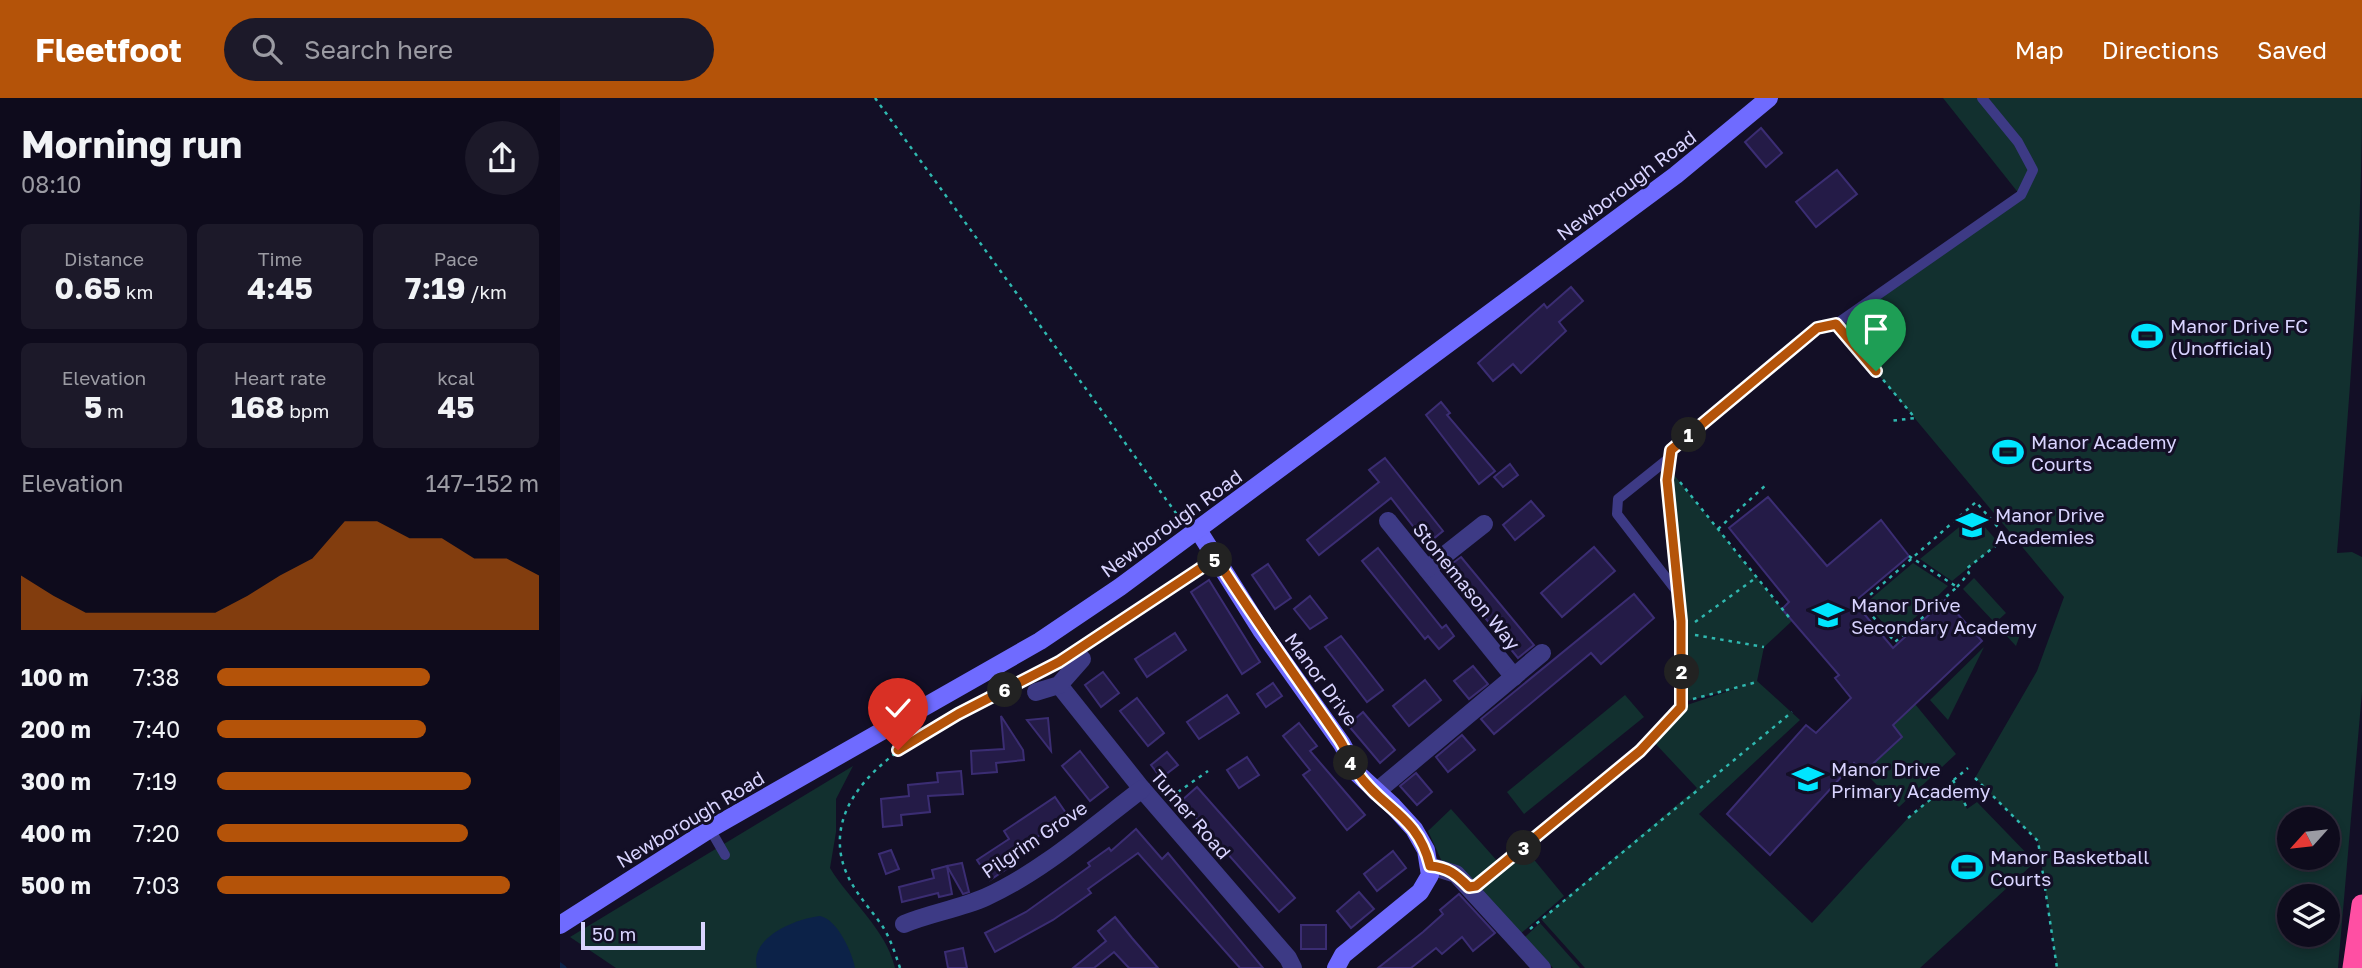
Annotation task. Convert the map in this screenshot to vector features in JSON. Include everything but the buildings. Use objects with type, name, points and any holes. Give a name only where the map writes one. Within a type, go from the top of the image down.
[{"type":"highway","points":[[2353,968],[2362,905]]},
{"type":"street","name":"Newborough Road","points":[[560,925],[710,828],[1040,641],[1198,530],[1676,175],[1769,98]]},
{"type":"street","name":"Stonemason Way","points":[[1388,521],[1514,677]]},
{"type":"street","points":[[1427,569],[1484,524]]},
{"type":"street","name":"Manor Drive","points":[[1198,530],[1261,630],[1342,744],[1358,774],[1414,829],[1426,850],[1430,866]]},
{"type":"street","points":[[1033,685],[1059,685],[1082,653]]},
{"type":"street","name":"Stonemason Way","points":[[1376,792],[1542,653]]},
{"type":"street","name":"Turner Road","points":[[1059,685],[1142,789],[1288,958],[1293,968]]},
{"type":"street","name":"Pilgrim Grove","points":[[904,924],[986,897],[1057,855],[1142,789]]},
{"type":"street","points":[[1336,968],[1343,955],[1412,901],[1425,885],[1430,866],[1442,867],[1456,874],[1476,889],[1542,968]]},
{"type":"lane","points":[[1476,889],[1652,740],[1676,716],[1683,702],[1681,632],[1667,462],[1671,450],[1817,328],[1836,324],[2021,195],[2033,170],[2018,142],[1982,98]]},
{"type":"lane","points":[[1667,462],[1618,499],[1617,514],[1678,594]]},
{"type":"lane","points":[[710,828],[725,855]]},
{"type":"path","points":[[875,98],[1181,520]]},
{"type":"path","points":[[1836,324],[1915,418],[1890,421]]},
{"type":"path","points":[[1667,462],[1792,621]]},
{"type":"path","points":[[1718,529],[1769,483]]},
{"type":"path","points":[[1976,502],[2009,540],[1998,543],[1966,569],[1969,573],[1957,587],[1895,642],[1861,603],[1976,502]]},
{"type":"path","points":[[1911,557],[1957,587]]},
{"type":"path","points":[[1082,653],[1216,558]]},
{"type":"path","points":[[1681,632],[1757,577]]},
{"type":"path","points":[[1681,632],[1764,647]]},
{"type":"path","points":[[1683,702],[1757,682]]},
{"type":"path","points":[[900,968],[882,926],[851,884],[841,854],[843,822],[862,784],[898,750],[958,714],[1033,685]]},
{"type":"path","points":[[1517,940],[1792,712]]},
{"type":"path","points":[[1908,818],[1968,768]]},
{"type":"path","points":[[1158,808],[1208,771]]},
{"type":"path","points":[[1975,778],[2038,841],[2057,968]]},
{"type":"path","points":[[1954,780],[1968,810]]},
{"type":"green space","points":[[1943,98],[2362,98],[2357,269],[2337,553],[2352,552],[2362,557],[2362,692],[2340,945],[2340,884],[2277,884],[2277,947],[2340,947],[2338,968],[2057,968],[2038,841],[1975,778],[2037,671],[2064,597],[1836,324],[2020,195]]},
{"type":"green space","points":[[1666,465],[1792,621],[1764,647],[1757,681],[1800,720],[1699,814],[1812,923],[1908,818],[1953,780],[1967,809],[1977,802],[2035,862],[1920,968],[1585,968],[1541,919],[1697,788],[1652,740],[1681,707],[1741,687],[1683,702]]},
{"type":"green space","points":[[1974,515],[1999,543],[1952,581],[1920,559]]},
{"type":"green space","points":[[1913,563],[1948,586],[1895,637],[1866,603]]},
{"type":"green space","points":[[1974,578],[2006,613],[1995,623],[1963,589]]},
{"type":"green space","points":[[2012,621],[2021,632],[2016,646],[2002,631]]},
{"type":"green space","points":[[1984,647],[1948,720],[1930,700]]},
{"type":"green space","points":[[1625,695],[1644,717],[1524,814],[1507,792]]},
{"type":"green space","points":[[1915,704],[1956,754],[1899,807],[1864,772],[1901,737],[1893,725]]},
{"type":"green space","points":[[853,766],[836,799],[836,832],[830,868],[876,928],[895,968],[616,968],[570,937]]},
{"type":"green space","points":[[1451,809],[1499,863],[1522,845],[1564,896],[1518,936],[1443,864],[1428,831]]},
{"type":"green space","points":[[1540,923],[1580,968],[1553,968],[1525,937]]},
{"type":"water","points":[[820,916],[826,918],[838,930],[855,968],[757,968],[756,957],[767,939],[798,921]]},
{"type":"waterway","points":[[560,965],[564,968]]},
{"type":"place","name":"Manor Drive FC (Unofficial)","points":[[2147,336]]},
{"type":"place","name":"Manor Academy Courts","points":[[2008,452]]},
{"type":"place","name":"Manor Drive Academies","points":[[1972,525]]},
{"type":"place","name":"Manor Drive Secondary Academy","points":[[1828,615]]},
{"type":"place","name":"Manor Drive Primary Academy","points":[[1808,779]]},
{"type":"place","name":"Manor Basketball Courts","points":[[1967,867]]},
{"type":"route","points":[[898,750],[958,714],[1059,662],[1216,558],[1261,630],[1342,744],[1358,774],[1414,829],[1426,850],[1430,866],[1442,867],[1456,874],[1472,888],[1483,882],[1640,751],[1676,716],[1681,707],[1681,621],[1667,480],[1671,450],[1817,328],[1836,324],[1876,371]]}]
